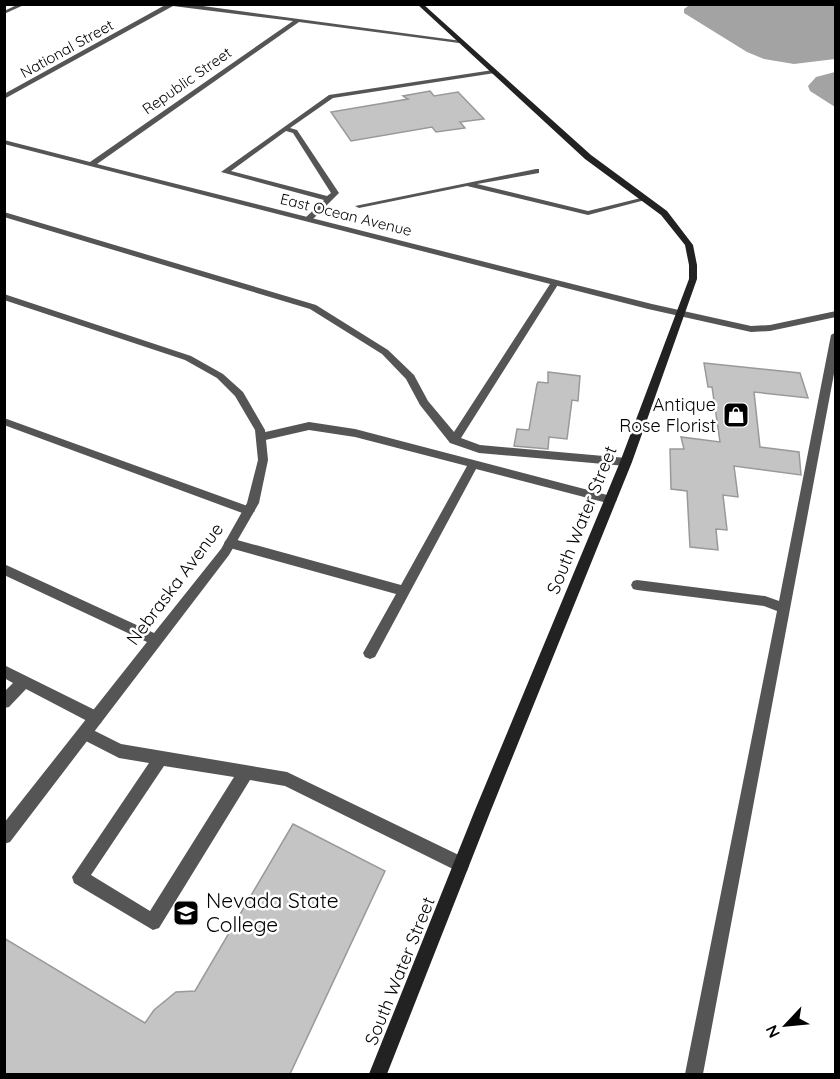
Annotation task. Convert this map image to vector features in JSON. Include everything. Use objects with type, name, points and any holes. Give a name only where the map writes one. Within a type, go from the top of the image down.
[{"type":"main road","name":"South Water Street","points":[[378,1074],[611,500],[693,279],[689,245],[664,213],[588,157],[419,4]]},
{"type":"street","points":[[4,14],[24,4]]},
{"type":"street","points":[[172,4],[459,41]]},
{"type":"street","name":"National Street","points":[[4,97],[172,4]]},
{"type":"street","name":"Republic Street","points":[[92,164],[297,21]]},
{"type":"street","points":[[330,199],[225,172],[331,96],[493,72]]},
{"type":"street","points":[[283,129],[295,131],[335,193],[308,219]]},
{"type":"street","name":"East Ocean Avenue","points":[[4,141],[555,283],[751,329],[770,328],[836,314]]},
{"type":"street","points":[[358,206],[536,171]]},
{"type":"street","points":[[467,184],[588,213],[645,199]]},
{"type":"street","points":[[4,214],[314,307],[385,352],[410,377],[424,403],[454,440],[479,449],[626,462]]},
{"type":"street","points":[[454,440],[555,283]]},
{"type":"street","name":"Nebraska Avenue","points":[[4,297],[188,358],[220,376],[239,394],[260,430],[263,460],[253,503],[230,543],[4,836]]},
{"type":"street","points":[[694,1074],[836,335]]},
{"type":"street","points":[[4,421],[249,512]]},
{"type":"street","points":[[261,437],[309,426],[355,433],[611,500]]},
{"type":"street","points":[[370,653],[474,464]]},
{"type":"street","points":[[230,543],[404,591]]},
{"type":"street","points":[[4,570],[157,639]]},
{"type":"street","points":[[637,585],[765,601],[784,608]]},
{"type":"street","points":[[4,671],[96,718]]},
{"type":"street","points":[[4,702],[24,681]]},
{"type":"street","points":[[85,733],[119,751],[287,779],[461,865]]},
{"type":"street","points":[[161,758],[80,877],[153,922],[247,771]]},
{"type":"shaded area","points":[[691,4],[835,5],[835,59],[794,64],[764,59],[747,52],[684,13],[684,9]]},
{"type":"shaded area","points":[[836,72],[835,107],[810,91],[808,86],[816,77]]},
{"type":"building","points":[[430,91],[434,96],[458,92],[484,119],[460,122],[465,128],[436,132],[432,127],[351,141],[331,112],[408,99],[403,96]]},
{"type":"building","points":[[704,363],[800,373],[808,398],[754,392],[760,447],[799,452],[801,475],[734,466],[738,497],[723,495],[727,530],[716,529],[718,550],[690,547],[687,491],[671,489],[670,449],[684,449],[681,437],[720,442],[712,387],[708,387]]},
{"type":"building","points":[[548,372],[580,376],[578,401],[572,400],[567,439],[549,437],[548,449],[514,446],[517,429],[529,430],[537,384],[538,382],[548,383]]},
{"type":"building","points":[[293,824],[385,871],[290,1074],[4,1074],[4,938],[145,1023],[154,1010],[176,992],[195,991]]},
{"type":"place","name":"Antique Rose Florist","points":[[736,415]]},
{"type":"place","name":"Nevada State College","points":[[186,913]]}]
